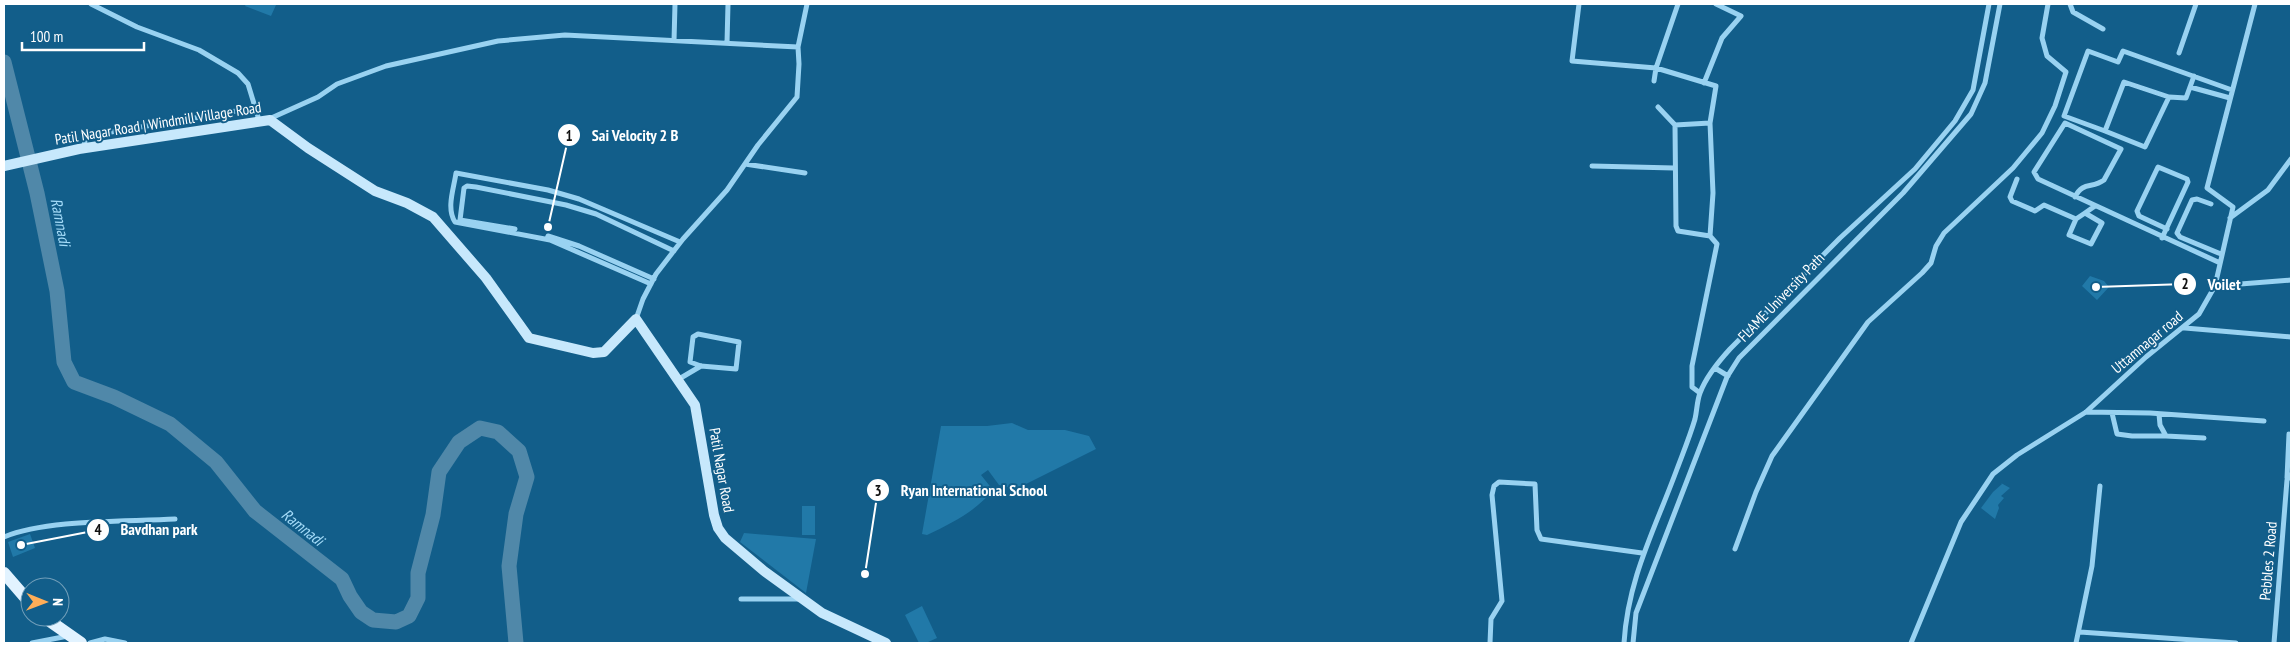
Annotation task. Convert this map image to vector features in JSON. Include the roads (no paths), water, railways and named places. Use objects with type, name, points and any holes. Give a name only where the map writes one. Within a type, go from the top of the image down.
[{"type":"main road","points":[[4,573],[20,591]]},
{"type":"main road","points":[[57,627],[81,643]]},
{"type":"street","points":[[91,4],[137,27],[199,50],[238,73],[248,84],[254,108],[264,120],[318,97],[337,84],[386,66],[498,41],[565,35],[798,47]]},
{"type":"street","points":[[674,41],[675,4]]},
{"type":"street","points":[[727,43],[728,4]]},
{"type":"street","points":[[636,319],[653,282],[674,250],[727,190],[797,97],[799,80],[798,47],[807,4]]},
{"type":"street","points":[[1579,4],[1572,61],[1656,68],[1716,86],[1710,123],[1713,194],[1710,236]]},
{"type":"street","points":[[1654,81],[1656,68],[1678,4]]},
{"type":"street","points":[[1704,83],[1722,38],[1741,16],[1716,4]]},
{"type":"street","points":[[1624,643],[1627,607],[1642,553],[1658,521],[1695,420],[1700,393],[1715,368],[1730,349],[1840,238],[1915,169],[1955,122],[1973,90],[1989,4]]},
{"type":"street","name":"FLAME University Path","points":[[1633,643],[1636,613],[1728,376],[1739,358],[1903,193],[1972,114],[1982,92],[2000,4]]},
{"type":"street","points":[[1734,549],[1772,456],[1868,322],[1922,273],[1931,263],[1944,233],[2013,168],[2042,133],[2049,120],[2066,72],[2047,56],[2042,38],[2048,4]]},
{"type":"street","points":[[2070,4],[2073,12],[2104,29]]},
{"type":"street","points":[[2179,54],[2196,4]]},
{"type":"street","points":[[2230,218],[2233,207],[2207,188],[2254,4]]},
{"type":"street","points":[[2169,97],[2145,147],[2064,116],[2088,51],[2118,62],[2123,50],[2232,90]]},
{"type":"street","points":[[2105,131],[2124,82],[2183,100],[2194,76]]},
{"type":"street","points":[[2190,87],[2230,98]]},
{"type":"street","points":[[1973,90],[1982,92]]},
{"type":"street","points":[[83,149],[86,138],[93,135],[254,108]]},
{"type":"street","points":[[1658,108],[1675,125],[1676,226],[1678,230],[1710,236],[1717,244],[1691,374],[1692,387],[1700,393]]},
{"type":"street","name":"Patil Nagar Road | Windmill Village Road","points":[[4,166],[83,149],[264,120],[375,191],[407,203],[433,217],[486,278],[529,338],[593,353],[604,352],[636,319]]},
{"type":"street","points":[[1675,125],[1710,123]]},
{"type":"street","points":[[2075,197],[2079,190],[2084,187],[2102,182],[2121,149],[2064,123],[2034,172],[2038,179],[2075,197],[2162,238],[2218,262]]},
{"type":"street","points":[[2230,218],[2268,190],[2291,159]]},
{"type":"street","points":[[745,164],[805,173]]},
{"type":"street","points":[[1592,166],[1674,168]]},
{"type":"street","points":[[2162,238],[2188,182],[2187,178],[2158,167],[2137,211],[2139,216],[2166,229]]},
{"type":"street","points":[[653,282],[550,240],[455,222],[451,215],[451,209],[456,173],[548,190],[579,199],[680,242]]},
{"type":"street","points":[[2017,180],[2010,197],[2012,201],[2035,211],[2044,205],[2076,219]]},
{"type":"street","points":[[653,282],[556,238],[460,220],[464,188],[476,186],[566,205],[596,214],[674,250]]},
{"type":"street","points":[[2211,204],[2197,199],[2192,200],[2177,233],[2180,237],[2221,254]]},
{"type":"street","points":[[2085,213],[2102,223],[2091,244],[2069,235],[2076,219],[2095,206]]},
{"type":"street","name":"Uttamnagar road","points":[[1911,643],[1961,522],[1993,474],[2017,455],[2086,412],[2146,357],[2199,314],[2215,286],[2218,262],[2230,218]]},
{"type":"street","points":[[2215,286],[2291,280]]},
{"type":"street","name":"Patil Nagar Road","points":[[636,319],[679,379],[695,405],[710,497],[718,528],[731,544],[826,616],[886,643]]},
{"type":"street","points":[[2184,328],[2291,337]]},
{"type":"street","points":[[679,379],[701,366],[736,369],[739,342],[695,335],[690,362],[701,366]]},
{"type":"street","points":[[1715,368],[1728,376]]},
{"type":"street","points":[[2086,412],[2160,414],[2264,421]]},
{"type":"street","points":[[2112,413],[2117,434],[2204,438]]},
{"type":"street","points":[[2160,414],[2160,425],[2166,436]]},
{"type":"street","name":"Pebbles 2 Road","points":[[2274,643],[2289,434]]},
{"type":"street","points":[[2287,480],[2291,475]]},
{"type":"street","points":[[1490,643],[1491,619],[1502,601],[1492,496],[1494,486],[1499,482],[1535,484],[1537,530],[1541,538],[1642,553]]},
{"type":"street","points":[[2076,643],[2080,632],[2092,566],[2100,486]]},
{"type":"street","points":[[4,538],[18,532],[48,526],[175,519]]},
{"type":"street","points":[[741,599],[801,598]]},
{"type":"street","points":[[2080,632],[2236,643]]},
{"type":"street","points":[[32,643],[68,636]]},
{"type":"street","points":[[90,643],[105,639],[125,643]]},
{"type":"waterway","name":"Ramnadi","points":[[4,62],[37,193],[57,291],[64,362],[74,382],[114,397],[170,424],[216,462],[255,511],[342,579],[350,596],[361,612],[373,620],[396,622],[409,616],[418,598],[418,573],[433,515],[439,472],[459,442],[480,428],[498,432],[519,451],[527,477],[516,514],[509,566],[516,643]]},
{"type":"place","name":"Sai Velocity 2 B","points":[[548,227]]},
{"type":"place","name":"Voilet","points":[[2096,287]]},
{"type":"place","name":"Bavdhan park","points":[[21,545]]},
{"type":"place","name":"Ryan International School","points":[[865,574]]}]
